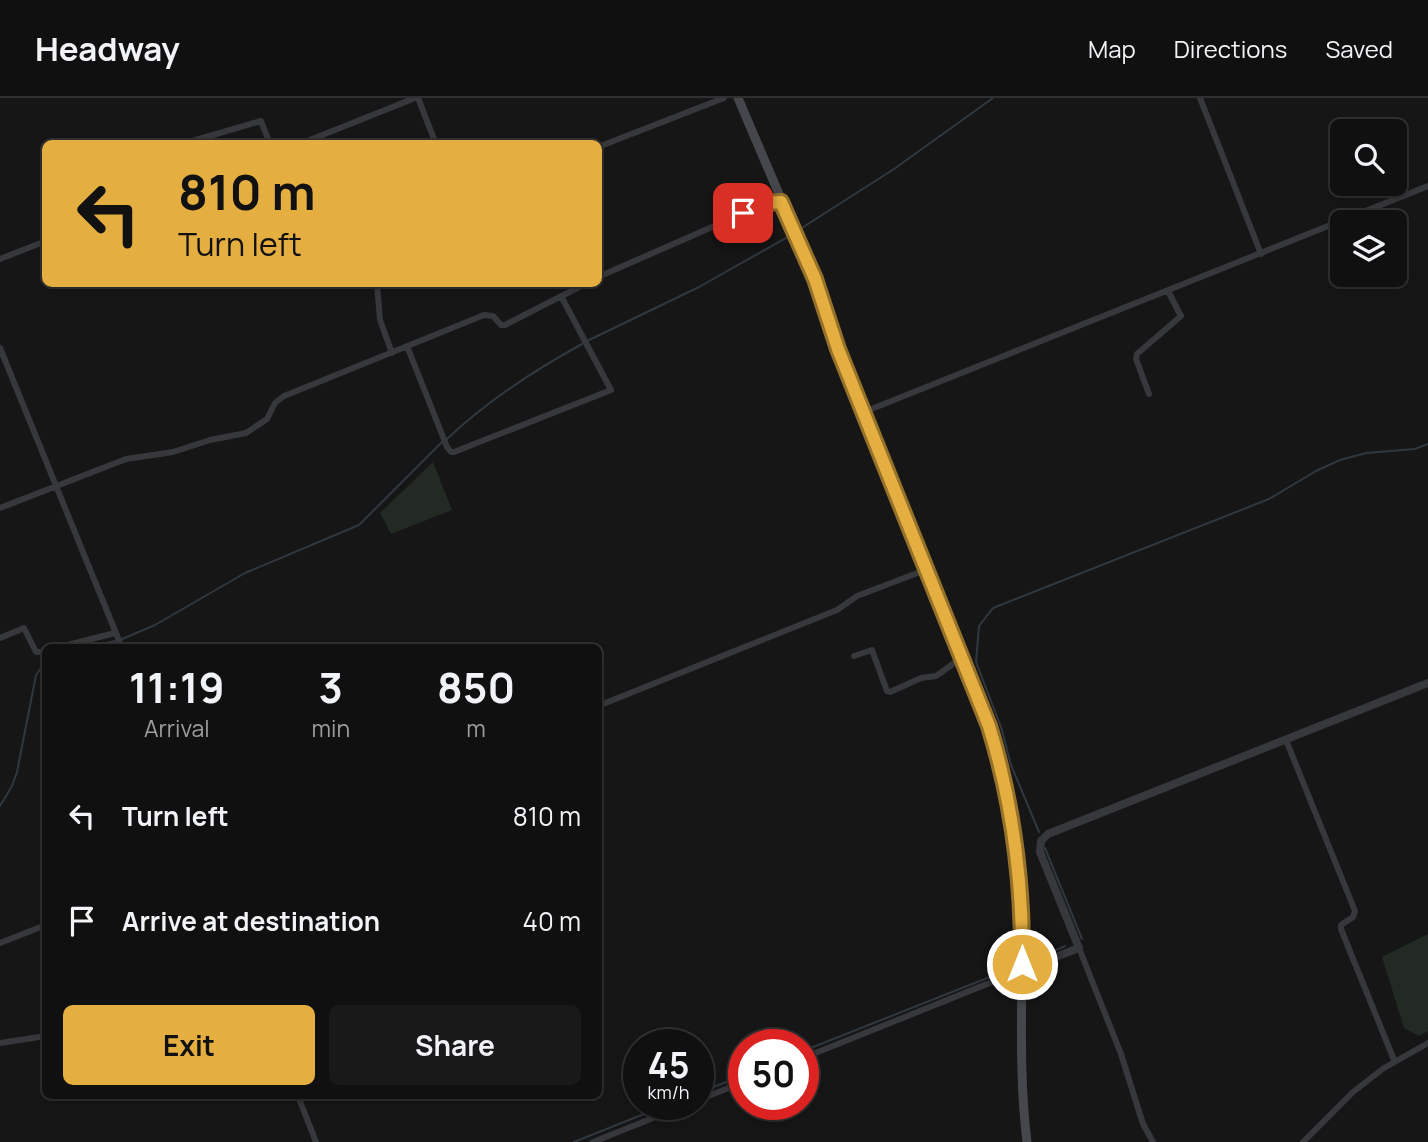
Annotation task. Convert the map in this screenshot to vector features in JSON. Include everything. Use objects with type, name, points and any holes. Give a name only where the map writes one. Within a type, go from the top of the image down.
[{"type":"main road","points":[[738,98],[825,302],[838,349],[989,726],[1010,807],[1022,901],[1022,1100],[1027,1142]]},
{"type":"street","points":[[310,140],[416,98],[434,140]]},
{"type":"street","points":[[602,145],[724,98]]},
{"type":"street","points":[[1200,98],[1261,254]]},
{"type":"street","points":[[196,140],[261,121],[268,140]]},
{"type":"street","points":[[864,412],[1428,186]]},
{"type":"street","points":[[602,275],[767,203],[781,202]]},
{"type":"street","points":[[0,259],[42,243]]},
{"type":"street","points":[[377,287],[380,320],[392,353]]},
{"type":"street","points":[[0,508],[126,458],[173,452],[210,440],[246,433],[267,419],[275,403],[284,396],[484,315],[492,316],[501,325],[505,325],[578,287]]},
{"type":"street","points":[[1149,394],[1136,359],[1143,348],[1181,316],[1168,291]]},
{"type":"street","points":[[407,346],[447,447],[454,453],[611,390],[561,296]]},
{"type":"street","points":[[0,348],[119,641],[92,644]]},
{"type":"street","points":[[602,704],[837,610],[858,596],[928,569]]},
{"type":"street","points":[[0,638],[24,628],[37,652],[42,652]]},
{"type":"street","points":[[854,656],[872,650],[887,691],[890,692],[921,678],[936,676],[963,657]]},
{"type":"street","points":[[1153,1142],[1143,1124],[1121,1054],[1040,852],[1041,841],[1044,837],[1428,683]]},
{"type":"street","points":[[1286,740],[1354,911],[1353,917],[1341,925],[1341,929],[1394,1060]]},
{"type":"street","points":[[0,943],[42,927]]},
{"type":"street","points":[[819,1052],[1079,948]]},
{"type":"street","points":[[0,1043],[42,1037]]},
{"type":"street","points":[[1303,1142],[1353,1092],[1394,1060],[1428,1043]]},
{"type":"street","points":[[299,1099],[316,1142]]},
{"type":"street","points":[[593,1142],[648,1120]]},
{"type":"shaded area","points":[[433,462],[452,510],[391,534],[380,513]]},
{"type":"shaded area","points":[[1428,934],[1428,1031],[1419,1036],[1404,1028],[1382,957]]},
{"type":"waterway","points":[[797,231],[894,169],[993,98]]},
{"type":"waterway","points":[[587,341],[699,287],[793,234]]},
{"type":"waterway","points":[[447,439],[511,387],[582,344]]},
{"type":"waterway","points":[[120,640],[155,625],[245,573],[359,525],[442,442]]},
{"type":"waterway","points":[[1039,832],[1011,765],[1001,727],[976,662],[979,626],[993,608],[1269,499],[1340,460],[1366,453],[1415,449],[1428,444]]},
{"type":"waterway","points":[[102,644],[115,641]]},
{"type":"waterway","points":[[0,806],[17,772],[36,675],[42,667]]},
{"type":"waterway","points":[[1045,848],[1082,939]]},
{"type":"waterway","points":[[1039,958],[1065,946]]},
{"type":"waterway","points":[[819,1045],[1010,969]]},
{"type":"waterway","points":[[714,1087],[728,1081]]},
{"type":"waterway","points":[[574,1142],[629,1120]]},
{"type":"route","points":[[743,213],[767,203],[781,202],[826,306],[838,349],[971,677],[996,749],[1015,831],[1022,901],[1022,964]]}]
